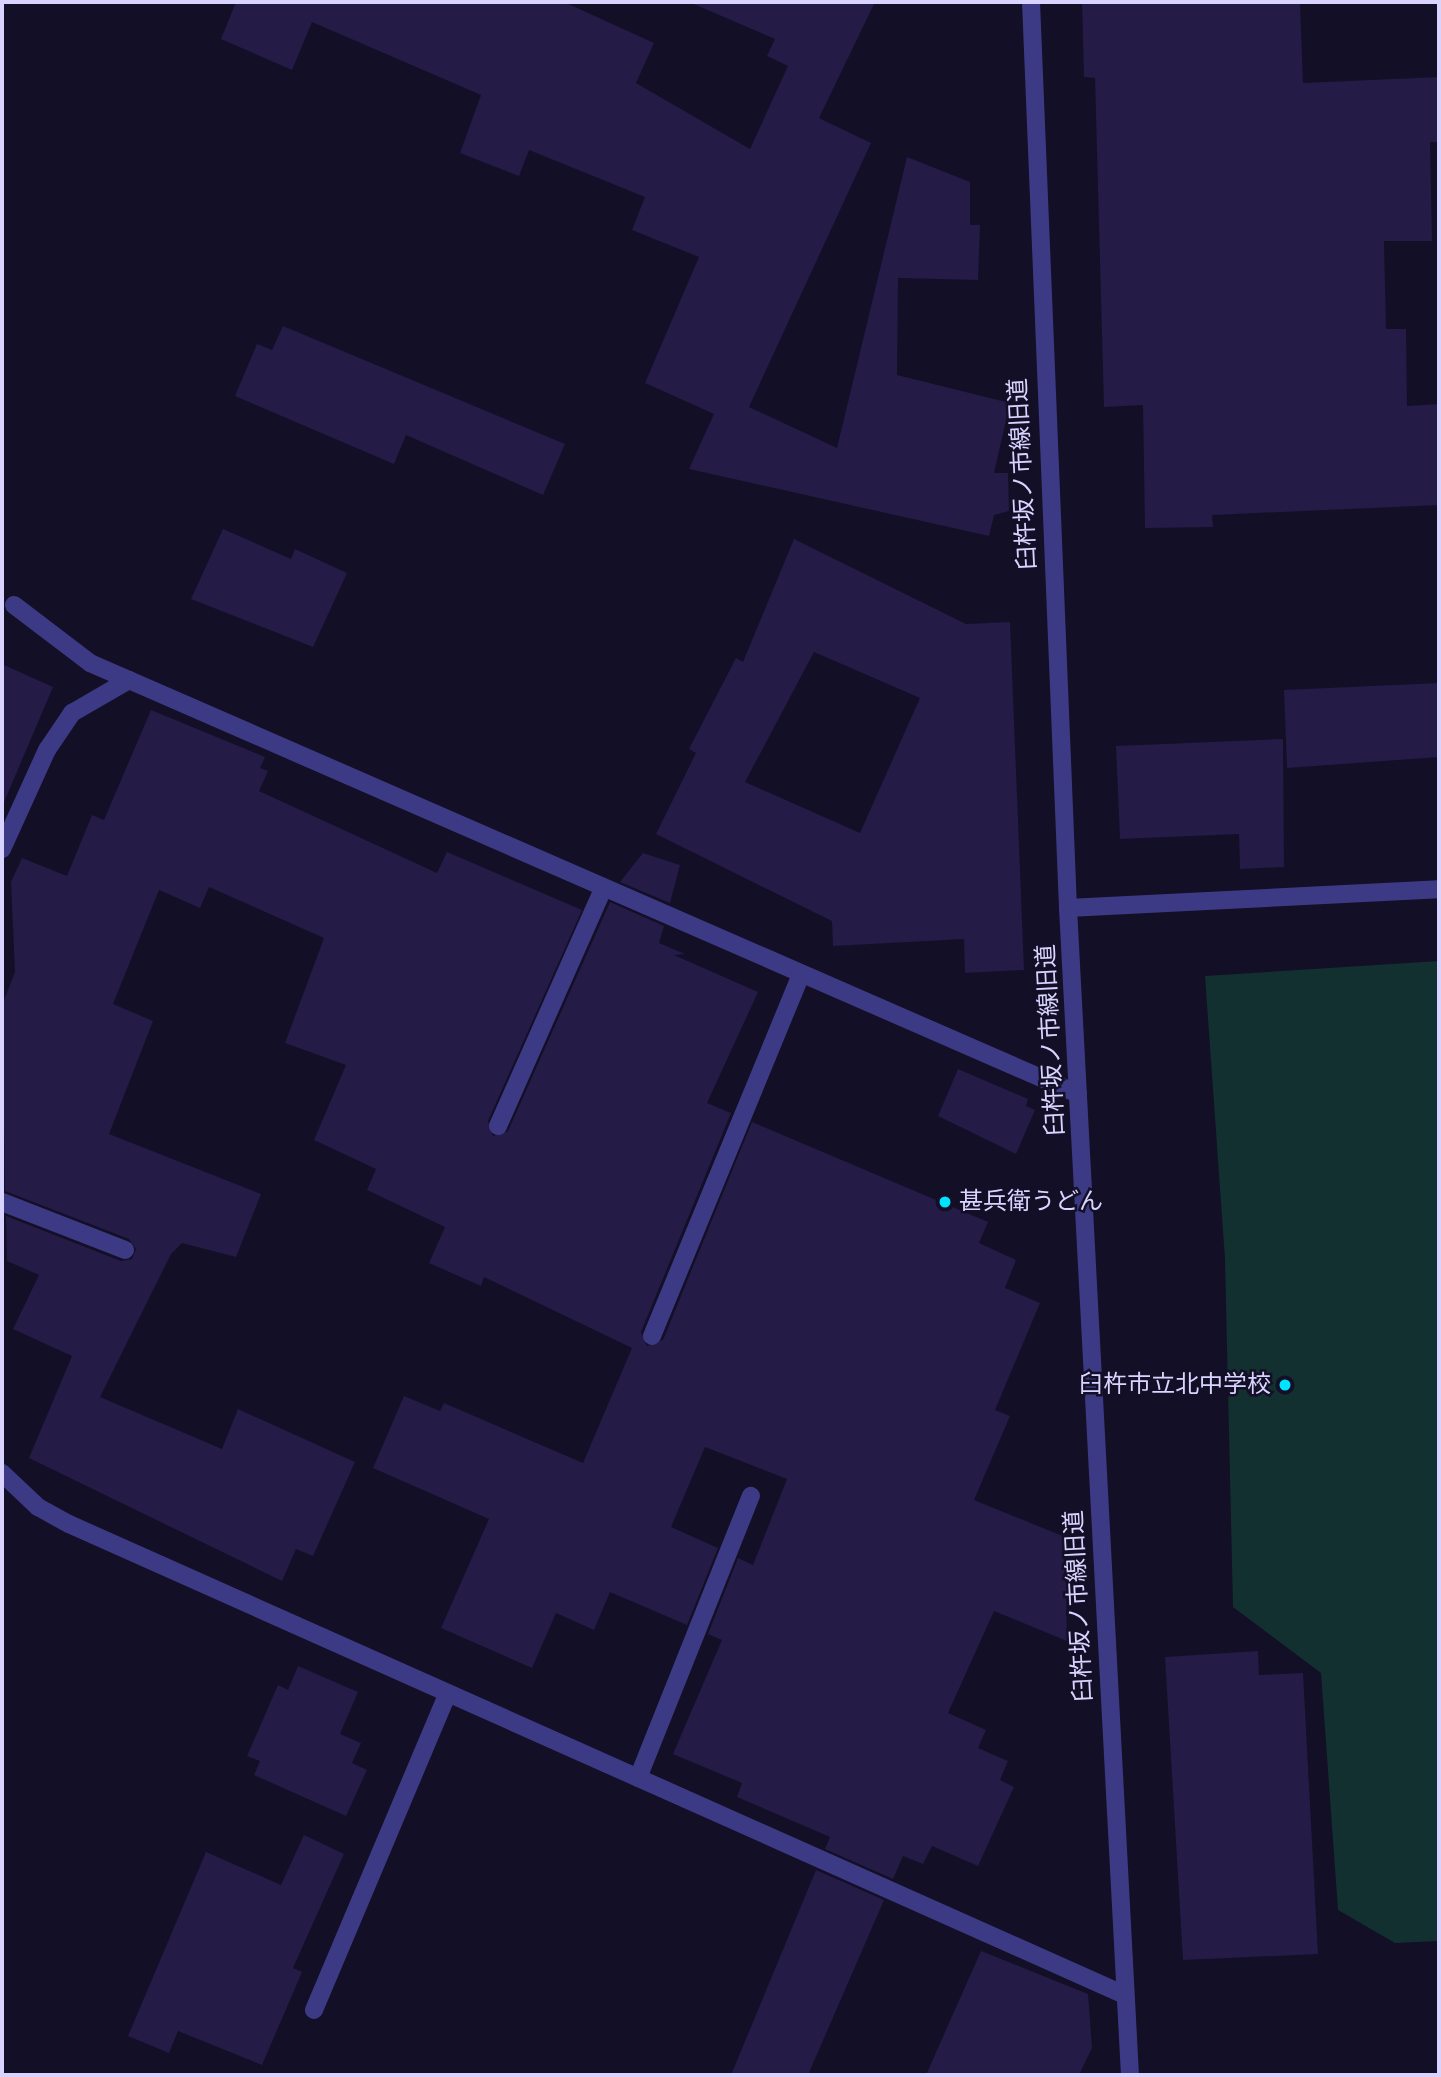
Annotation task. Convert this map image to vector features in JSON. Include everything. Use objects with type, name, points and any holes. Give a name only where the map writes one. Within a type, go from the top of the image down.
[{"type":"street","name":"臼杵坂ノ市線旧道","points":[[1031,2],[1068,908],[1129,2075]]},
{"type":"street","points":[[14,606],[90,663],[1078,1094]]},
{"type":"street","points":[[2,849],[47,750],[72,713],[129,680]]},
{"type":"street","points":[[498,1126],[604,887]]},
{"type":"street","points":[[1068,908],[1439,889]]},
{"type":"street","points":[[652,1336],[802,974]]},
{"type":"street","points":[[2,1202],[125,1250]]},
{"type":"street","points":[[2,1473],[38,1507],[69,1524],[1125,1995]]},
{"type":"street","points":[[638,1778],[751,1496]]},
{"type":"street","points":[[314,2010],[448,1693]]},
{"type":"green space","points":[[1439,961],[1439,1941],[1395,1943],[1338,1910],[1321,1673],[1233,1607],[1225,1259],[1205,976]]},
{"type":"building","points":[[236,2],[564,2],[654,43],[636,83],[750,149],[788,66],[767,56],[775,39],[689,2],[875,2],[819,118],[871,143],[749,407],[837,448],[907,157],[970,182],[970,225],[980,225],[978,280],[898,278],[897,375],[1010,403],[994,473],[1008,473],[1009,511],[994,515],[989,536],[689,469],[714,414],[645,383],[699,257],[632,230],[645,197],[529,150],[519,176],[460,153],[481,95],[312,22],[292,70],[221,39]]},
{"type":"building","points":[[1082,2],[1300,2],[1303,83],[1439,77],[1439,142],[1430,142],[1432,241],[1384,241],[1386,329],[1406,329],[1407,406],[1439,404],[1439,505],[1212,515],[1213,527],[1145,528],[1143,405],[1104,407],[1095,78],[1084,77]]},
{"type":"building","points":[[283,326],[565,444],[543,495],[406,435],[394,464],[235,396],[257,344],[272,350]]},
{"type":"building","points":[[223,529],[291,559],[295,549],[347,573],[313,647],[191,599]]},
{"type":"building","points":[[794,539],[966,624],[1010,622],[1024,970],[965,973],[964,939],[833,946],[832,921],[656,834],[696,753],[689,749],[736,658],[743,662]],"holes":[[[814,652],[920,698],[860,833],[745,782]]]},
{"type":"building","points":[[2,664],[53,687],[2,807]]},
{"type":"building","points":[[1439,683],[1439,757],[1287,768],[1284,690]]},
{"type":"building","points":[[151,710],[265,757],[260,768],[268,771],[259,791],[437,873],[447,852],[582,910],[488,1121],[493,1136],[508,1131],[610,902],[664,926],[659,943],[685,954],[674,955],[758,992],[707,1103],[731,1113],[641,1332],[647,1346],[663,1340],[752,1122],[988,1222],[979,1243],[1016,1260],[1005,1288],[1040,1303],[995,1410],[1010,1416],[974,1500],[1065,1537],[1067,1641],[994,1611],[948,1713],[986,1730],[978,1748],[1008,1761],[1000,1780],[1014,1787],[978,1866],[932,1846],[923,1864],[903,1856],[893,1879],[825,1849],[830,1837],[737,1797],[742,1783],[673,1754],[722,1640],[708,1634],[738,1558],[753,1565],[787,1479],[705,1447],[671,1527],[718,1548],[687,1625],[610,1592],[594,1630],[556,1613],[532,1668],[441,1628],[489,1519],[373,1468],[404,1396],[440,1411],[444,1403],[583,1463],[632,1348],[484,1277],[481,1286],[429,1263],[445,1227],[367,1190],[376,1169],[314,1140],[346,1065],[285,1043],[324,938],[209,887],[200,908],[159,890],[113,1004],[153,1021],[109,1134],[261,1194],[236,1257],[182,1243],[171,1254],[100,1397],[222,1449],[238,1409],[355,1462],[313,1556],[296,1549],[282,1581],[29,1458],[72,1356],[13,1329],[39,1275],[7,1261],[6,1216],[121,1261],[132,1259],[136,1249],[129,1239],[5,1191],[2,1005],[15,972],[11,882],[22,858],[67,876],[92,815],[104,820]]},
{"type":"building","points":[[1283,739],[1284,867],[1240,869],[1239,834],[1120,839],[1116,746]]},
{"type":"building","points":[[643,853],[680,865],[670,903],[620,882]]},
{"type":"building","points":[[958,1069],[1028,1099],[1026,1106],[1035,1110],[1016,1154],[938,1116]]},
{"type":"building","points":[[1258,1651],[1259,1675],[1303,1673],[1318,1954],[1183,1960],[1165,1657]]},
{"type":"building","points":[[298,1666],[358,1692],[340,1734],[361,1743],[352,1763],[367,1770],[346,1816],[254,1775],[260,1761],[247,1756],[278,1685],[288,1690]]},
{"type":"building","points":[[304,1835],[344,1854],[293,1968],[302,1972],[262,2065],[178,2031],[169,2053],[128,2036],[206,1852],[281,1885]]},
{"type":"building","points":[[816,1870],[884,1900],[808,2075],[731,2075]]},
{"type":"building","points":[[981,1951],[1088,1994],[1092,2048],[1079,2075],[926,2075]]},
{"type":"place","name":"甚兵衛うどん","points":[[945,1202]]},
{"type":"place","name":"臼杵市立北中学校","points":[[1285,1385]]}]
